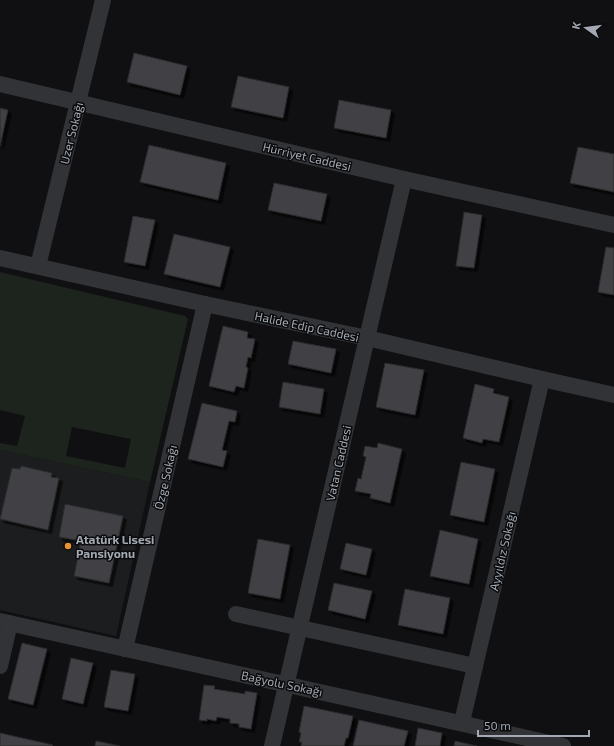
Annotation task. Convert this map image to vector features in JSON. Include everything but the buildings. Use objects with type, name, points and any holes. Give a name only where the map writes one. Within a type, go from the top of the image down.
[{"type":"street","name":"Uzer Sokağı","points":[[38,266],[103,0]]},
{"type":"street","name":"Hürriyet Caddesi","points":[[0,84],[404,179],[614,225]]},
{"type":"street","name":"Vatan Caddesi","points":[[272,746],[404,179]]},
{"type":"street","name":"Halide Edip Caddesi","points":[[0,258],[205,304],[367,338],[542,380],[614,395]]},
{"type":"street","name":"Özge Sokağı","points":[[125,649],[205,304]]},
{"type":"street","name":"Ayyıldız Sokağı","points":[[462,722],[542,380]]},
{"type":"street","points":[[236,614],[299,629],[475,666]]},
{"type":"street","name":"Bağyolu Sokağı","points":[[5,622],[286,685],[462,722],[563,746]]},
{"type":"street","points":[[0,666],[5,622]]},
{"type":"shaded area","points":[[0,272],[185,316],[188,319],[150,482],[0,450],[0,443],[17,446],[25,416],[0,410]],"holes":[[[72,427],[131,439],[125,468],[66,456]]]},
{"type":"shaded area","name":"Atatürk Lisesi Pansiyonu","points":[[0,450],[150,482],[116,636],[0,610]]},
{"type":"place","name":"Atatürk Lisesi Pansiyonu","points":[[68,546]]}]
